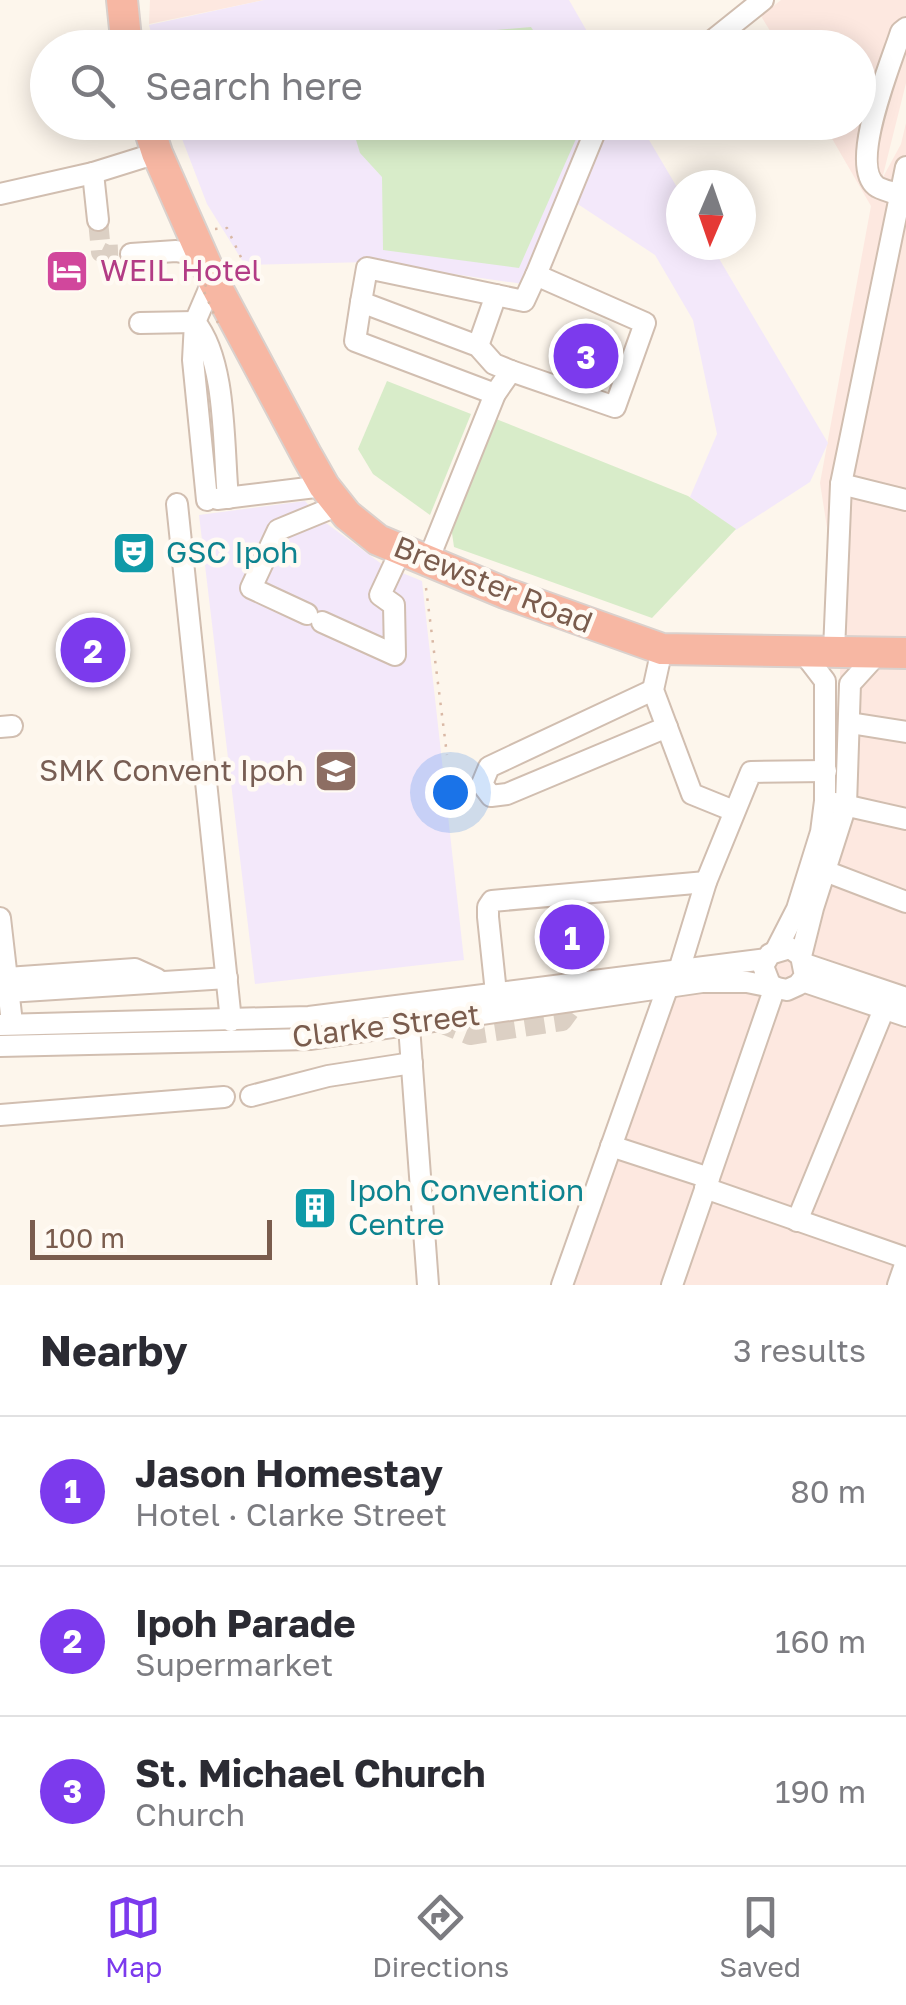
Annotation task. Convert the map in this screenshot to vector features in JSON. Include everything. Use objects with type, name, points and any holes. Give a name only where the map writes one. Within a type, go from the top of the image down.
[{"type":"highway","points":[[122,0],[125,30]]},
{"type":"highway","name":"Brewster Road","points":[[153,140],[208,255],[224,318],[331,496],[378,540],[662,649],[893,652]]},
{"type":"highway","points":[[169,140],[208,255],[222,258],[224,318]]},
{"type":"street","points":[[727,30],[763,0]]},
{"type":"street","points":[[876,105],[901,32],[906,28]]},
{"type":"street","points":[[490,392],[355,341],[368,268],[524,302],[592,140]]},
{"type":"street","points":[[868,140],[869,175],[876,187],[900,207]]},
{"type":"street","points":[[0,194],[93,173],[157,153]]},
{"type":"street","points":[[834,651],[841,484],[906,167]]},
{"type":"street","points":[[93,173],[98,220]]},
{"type":"street","points":[[132,254],[208,255],[195,322],[193,360],[218,499]]},
{"type":"street","points":[[361,302],[478,346],[503,367],[615,407],[646,322],[536,275]]},
{"type":"street","points":[[478,346],[496,295]]},
{"type":"street","points":[[140,323],[195,322]]},
{"type":"street","points":[[331,496],[278,530],[250,588],[395,655],[394,604],[380,595],[415,557],[503,367]]},
{"type":"street","points":[[841,484],[906,500]]},
{"type":"street","points":[[231,1021],[172,504],[331,496]]},
{"type":"street","points":[[662,649],[653,690],[692,794],[734,811]]},
{"type":"street","points":[[802,651],[825,681],[826,772],[836,803],[820,832],[796,909],[764,972],[772,986],[786,990],[803,967],[825,870],[850,723],[850,684],[893,652]]},
{"type":"street","points":[[653,690],[489,766],[482,784],[491,796],[507,794],[667,727]]},
{"type":"street","points":[[850,723],[906,732]]},
{"type":"street","points":[[680,968],[706,882],[750,772],[826,772]]},
{"type":"street","points":[[836,803],[906,819]]},
{"type":"street","points":[[825,870],[906,902]]},
{"type":"street","points":[[496,993],[488,917],[492,900],[706,882]]},
{"type":"street","points":[[0,922],[8,985],[6,1024]]},
{"type":"street","points":[[771,954],[790,948],[803,967],[906,1016]]},
{"type":"street","name":"Clarke Street","points":[[6,1024],[309,1017],[771,954]]},
{"type":"street","points":[[803,967],[906,998]]},
{"type":"street","points":[[8,985],[227,978]]},
{"type":"street","name":"Clarke Street","points":[[0,1046],[311,1039],[702,982],[772,986]]},
{"type":"street","points":[[562,1285],[668,986]]},
{"type":"street","points":[[672,1285],[772,986]]},
{"type":"street","points":[[797,1221],[884,1008]]},
{"type":"street","points":[[409,1026],[428,1285]]},
{"type":"street","points":[[250,1096],[328,1076],[412,1064]]},
{"type":"street","points":[[0,1116],[224,1097]]},
{"type":"street","points":[[611,1146],[906,1260],[898,1285]]},
{"type":"path","points":[[208,255],[227,228],[247,270],[202,287],[224,318]]},
{"type":"path","points":[[415,557],[425,575],[447,756]]},
{"type":"shaded area","points":[[150,0],[264,0],[149,24]]},
{"type":"shaded area","points":[[264,0],[569,0],[586,30],[150,30],[149,25]]},
{"type":"shaded area","points":[[781,0],[906,0],[906,83],[882,179],[901,144],[906,123],[906,1285],[568,1285],[673,995],[755,989],[835,801],[842,623],[820,483],[871,206],[833,140],[876,140],[876,30],[770,30],[761,16]]},
{"type":"shaded area","points":[[183,140],[649,140],[667,170],[666,260],[720,260],[828,443],[810,482],[736,530],[690,497],[717,434],[693,320],[655,255],[561,193],[523,284],[370,262],[245,265],[207,204]]},
{"type":"shaded area","name":"SMK Convent Ipoh","points":[[305,501],[322,520],[383,565],[422,581],[464,960],[255,984],[199,515]]},
{"type":"green space","points":[[356,140],[575,140],[519,268],[383,250],[382,177],[360,153]]},
{"type":"green space","points":[[387,381],[471,414],[430,515],[373,474],[358,449]]},
{"type":"green space","points":[[496,419],[688,496],[736,529],[652,618],[454,547],[451,526]]},
{"type":"tunnel","points":[[98,220],[101,252],[131,254]]},
{"type":"tunnel","points":[[438,1022],[470,1035],[562,1021],[579,998]]},
{"type":"place","name":"WEIL Hotel","points":[[67,271]]},
{"type":"place","name":"St. Michael Church","points":[[586,356]]},
{"type":"place","name":"GSC Ipoh","points":[[134,553]]},
{"type":"place","name":"Ipoh Parade","points":[[93,650]]},
{"type":"place","name":"SMK Convent Ipoh","points":[[336,771]]},
{"type":"place","name":"Jason Homestay","points":[[572,937]]},
{"type":"place","name":"Ipoh Convention Centre","points":[[315,1208]]}]
